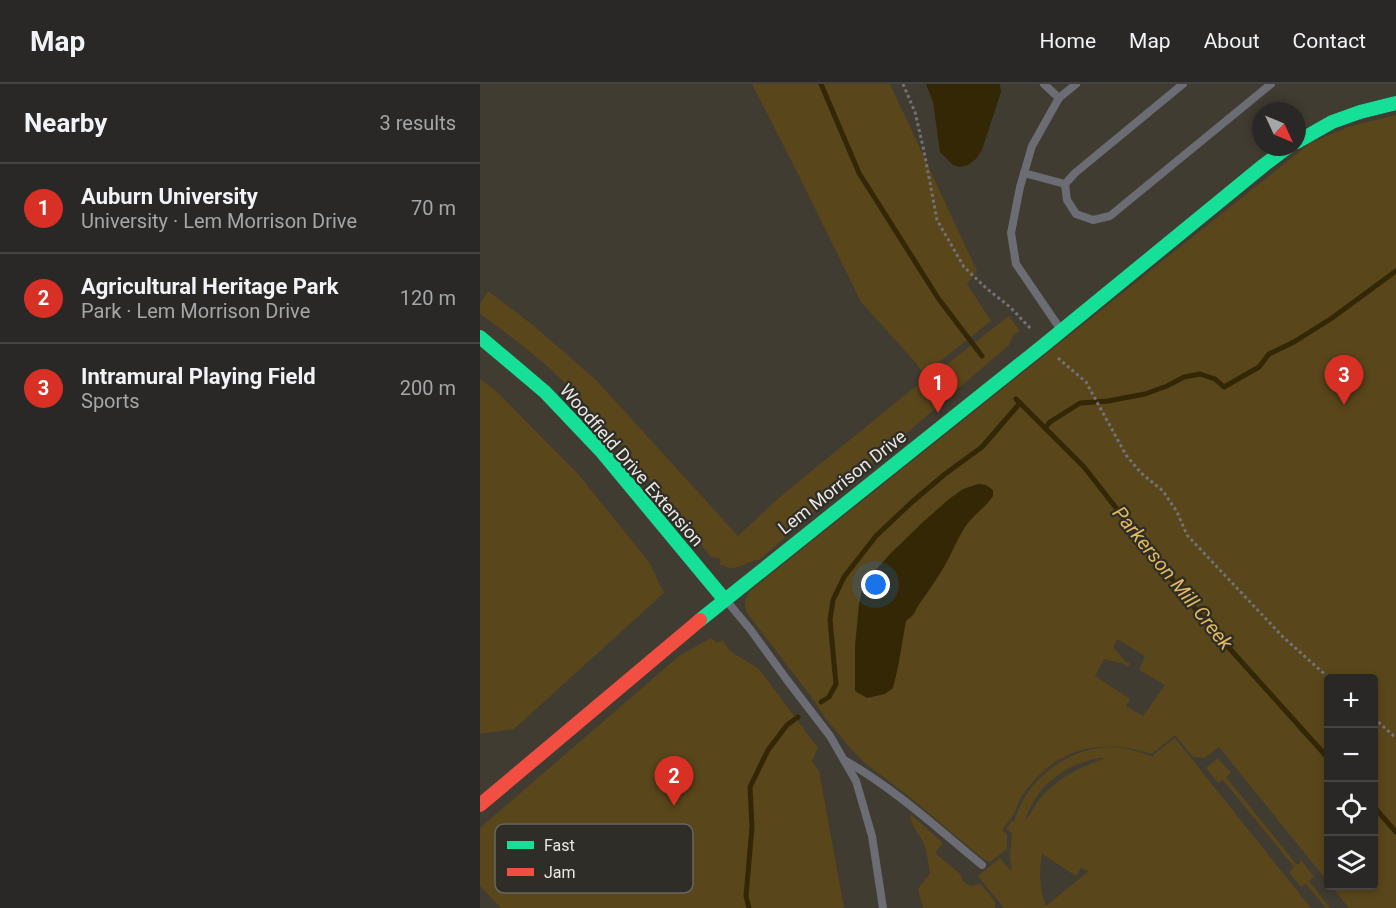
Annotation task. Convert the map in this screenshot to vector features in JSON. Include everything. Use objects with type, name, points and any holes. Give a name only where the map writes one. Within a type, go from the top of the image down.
[{"type":"street","points":[[1306,137],[1332,122],[1396,103]]},
{"type":"street","name":"Lem Morrison Drive","points":[[480,805],[724,599],[1044,345],[1277,156]]},
{"type":"street","name":"Woodfield Drive Extension","points":[[480,336],[545,392],[602,452],[724,599]]},
{"type":"lane","points":[[1044,84],[1059,98]]},
{"type":"lane","points":[[1061,330],[1016,264],[1011,233],[1032,146],[1059,98],[1076,84]]},
{"type":"lane","points":[[1065,184],[1183,84]]},
{"type":"lane","points":[[1065,184],[1067,200],[1076,214],[1093,220],[1110,216],[1271,84]]},
{"type":"lane","points":[[1024,172],[1065,184]]},
{"type":"lane","points":[[724,599],[750,629],[830,736],[856,781],[872,836],[883,908]]},
{"type":"lane","points":[[844,759],[877,780],[981,865]]},
{"type":"path","points":[[903,84],[915,112],[937,220],[964,267],[1010,306],[1044,345],[1086,382],[1126,455],[1141,473],[1168,497],[1187,536],[1284,638],[1324,674]]},
{"type":"path","points":[[1378,722],[1396,738]]},
{"type":"shaded area","points":[[480,84],[1396,84],[1396,908],[480,908]]},
{"type":"shaded area","points":[[752,84],[890,84],[977,271],[967,284],[991,321],[938,363],[942,368],[1009,316],[1020,331],[1013,335],[1009,345],[759,560],[729,568],[719,564],[721,560],[718,558],[711,557],[629,455],[632,452],[623,447],[550,369],[480,314],[480,304],[488,291],[534,326],[596,380],[738,536],[782,495],[926,378],[916,363],[861,302]]},
{"type":"shaded area","points":[[926,84],[1000,84],[1001,92],[982,150],[968,165],[959,167],[953,165],[940,152],[933,102]]},
{"type":"shaded area","points":[[1396,115],[1396,908],[1349,908],[1334,890],[1378,890],[1378,674],[1324,674],[1324,877],[1219,747],[1205,758],[1193,757],[1175,735],[1151,754],[1132,749],[1096,747],[1064,757],[1049,766],[1023,794],[1013,815],[1002,830],[1007,835],[1007,849],[990,862],[983,859],[906,794],[866,764],[851,749],[747,613],[745,601],[747,596],[751,590],[1294,156],[1306,156],[1306,146],[1351,126]],"holes":[[[1117,639],[1145,656],[1139,670],[1165,685],[1143,716],[1126,706],[1130,699],[1095,676],[1104,659],[1129,666],[1130,663],[1126,662],[1113,647]]]},
{"type":"shaded area","points":[[480,379],[496,391],[578,474],[649,562],[664,593],[514,729],[480,734]]},
{"type":"shaded area","points":[[978,484],[986,485],[993,490],[993,496],[965,527],[941,572],[906,621],[893,688],[885,694],[867,698],[855,691],[855,646],[863,586],[890,554],[923,522],[963,489]]},
{"type":"shaded area","points":[[711,638],[718,643],[722,640],[730,651],[759,669],[818,748],[812,761],[819,771],[844,908],[501,908],[480,886],[480,828],[679,656]]},
{"type":"shaded area","points":[[1175,738],[1311,908],[1004,908],[978,876],[1000,858],[1012,872],[1010,857],[1012,833],[1006,829],[1012,821],[1014,822],[1028,793],[1038,780],[1063,761],[1093,749],[1115,747],[1154,757],[1153,755]],"holes":[[[1106,758],[1072,772],[1057,782],[1038,801],[1025,822],[1036,798],[1053,779],[1075,765]],[[1042,854],[1076,876],[1081,868],[1089,871],[1046,906],[1040,880]]]},
{"type":"shaded area","points":[[1218,758],[1231,773],[1226,777],[1297,865],[1302,861],[1314,877],[1309,881],[1330,908],[1326,908],[1306,884],[1301,887],[1289,872],[1294,867],[1223,780],[1218,783],[1206,768]]},
{"type":"shaded area","points":[[910,814],[943,843],[935,853],[960,874],[967,884],[972,886],[981,884],[995,902],[995,908],[923,908],[918,889],[930,873],[925,847],[913,825]]},
{"type":"waterway","name":"Parkerson Mill Creek","points":[[821,84],[859,173],[938,298],[982,356]]},
{"type":"waterway","points":[[1045,428],[1050,422],[1080,403],[1108,401],[1145,394],[1184,377],[1200,374],[1215,379],[1224,387],[1259,367],[1269,354],[1294,342],[1332,318],[1396,271]]},
{"type":"waterway","name":"Parkerson Mill Creek","points":[[1016,399],[1084,467],[1204,620],[1324,754]]},
{"type":"waterway","points":[[821,702],[829,697],[836,684],[830,620],[833,600],[844,577],[876,536],[945,474],[982,447],[1020,403]]},
{"type":"waterway","points":[[749,908],[746,896],[752,827],[750,787],[768,750],[787,725],[798,717]]},
{"type":"waterway","name":"Parkerson Mill Creek","points":[[1378,812],[1396,832]]},
{"type":"traffic: fast","points":[[1306,137],[1332,122],[1396,103]]},
{"type":"traffic: fast","points":[[700,620],[1276,156]]},
{"type":"traffic: fast","points":[[480,337],[545,392],[602,452],[724,599]]},
{"type":"traffic: jam","points":[[480,805],[700,620]]},
{"type":"place","name":"Intramural Playing Field","points":[[1344,405]]},
{"type":"place","name":"Auburn University","points":[[938,413]]},
{"type":"place","name":"Agricultural Heritage Park","points":[[674,806]]}]
